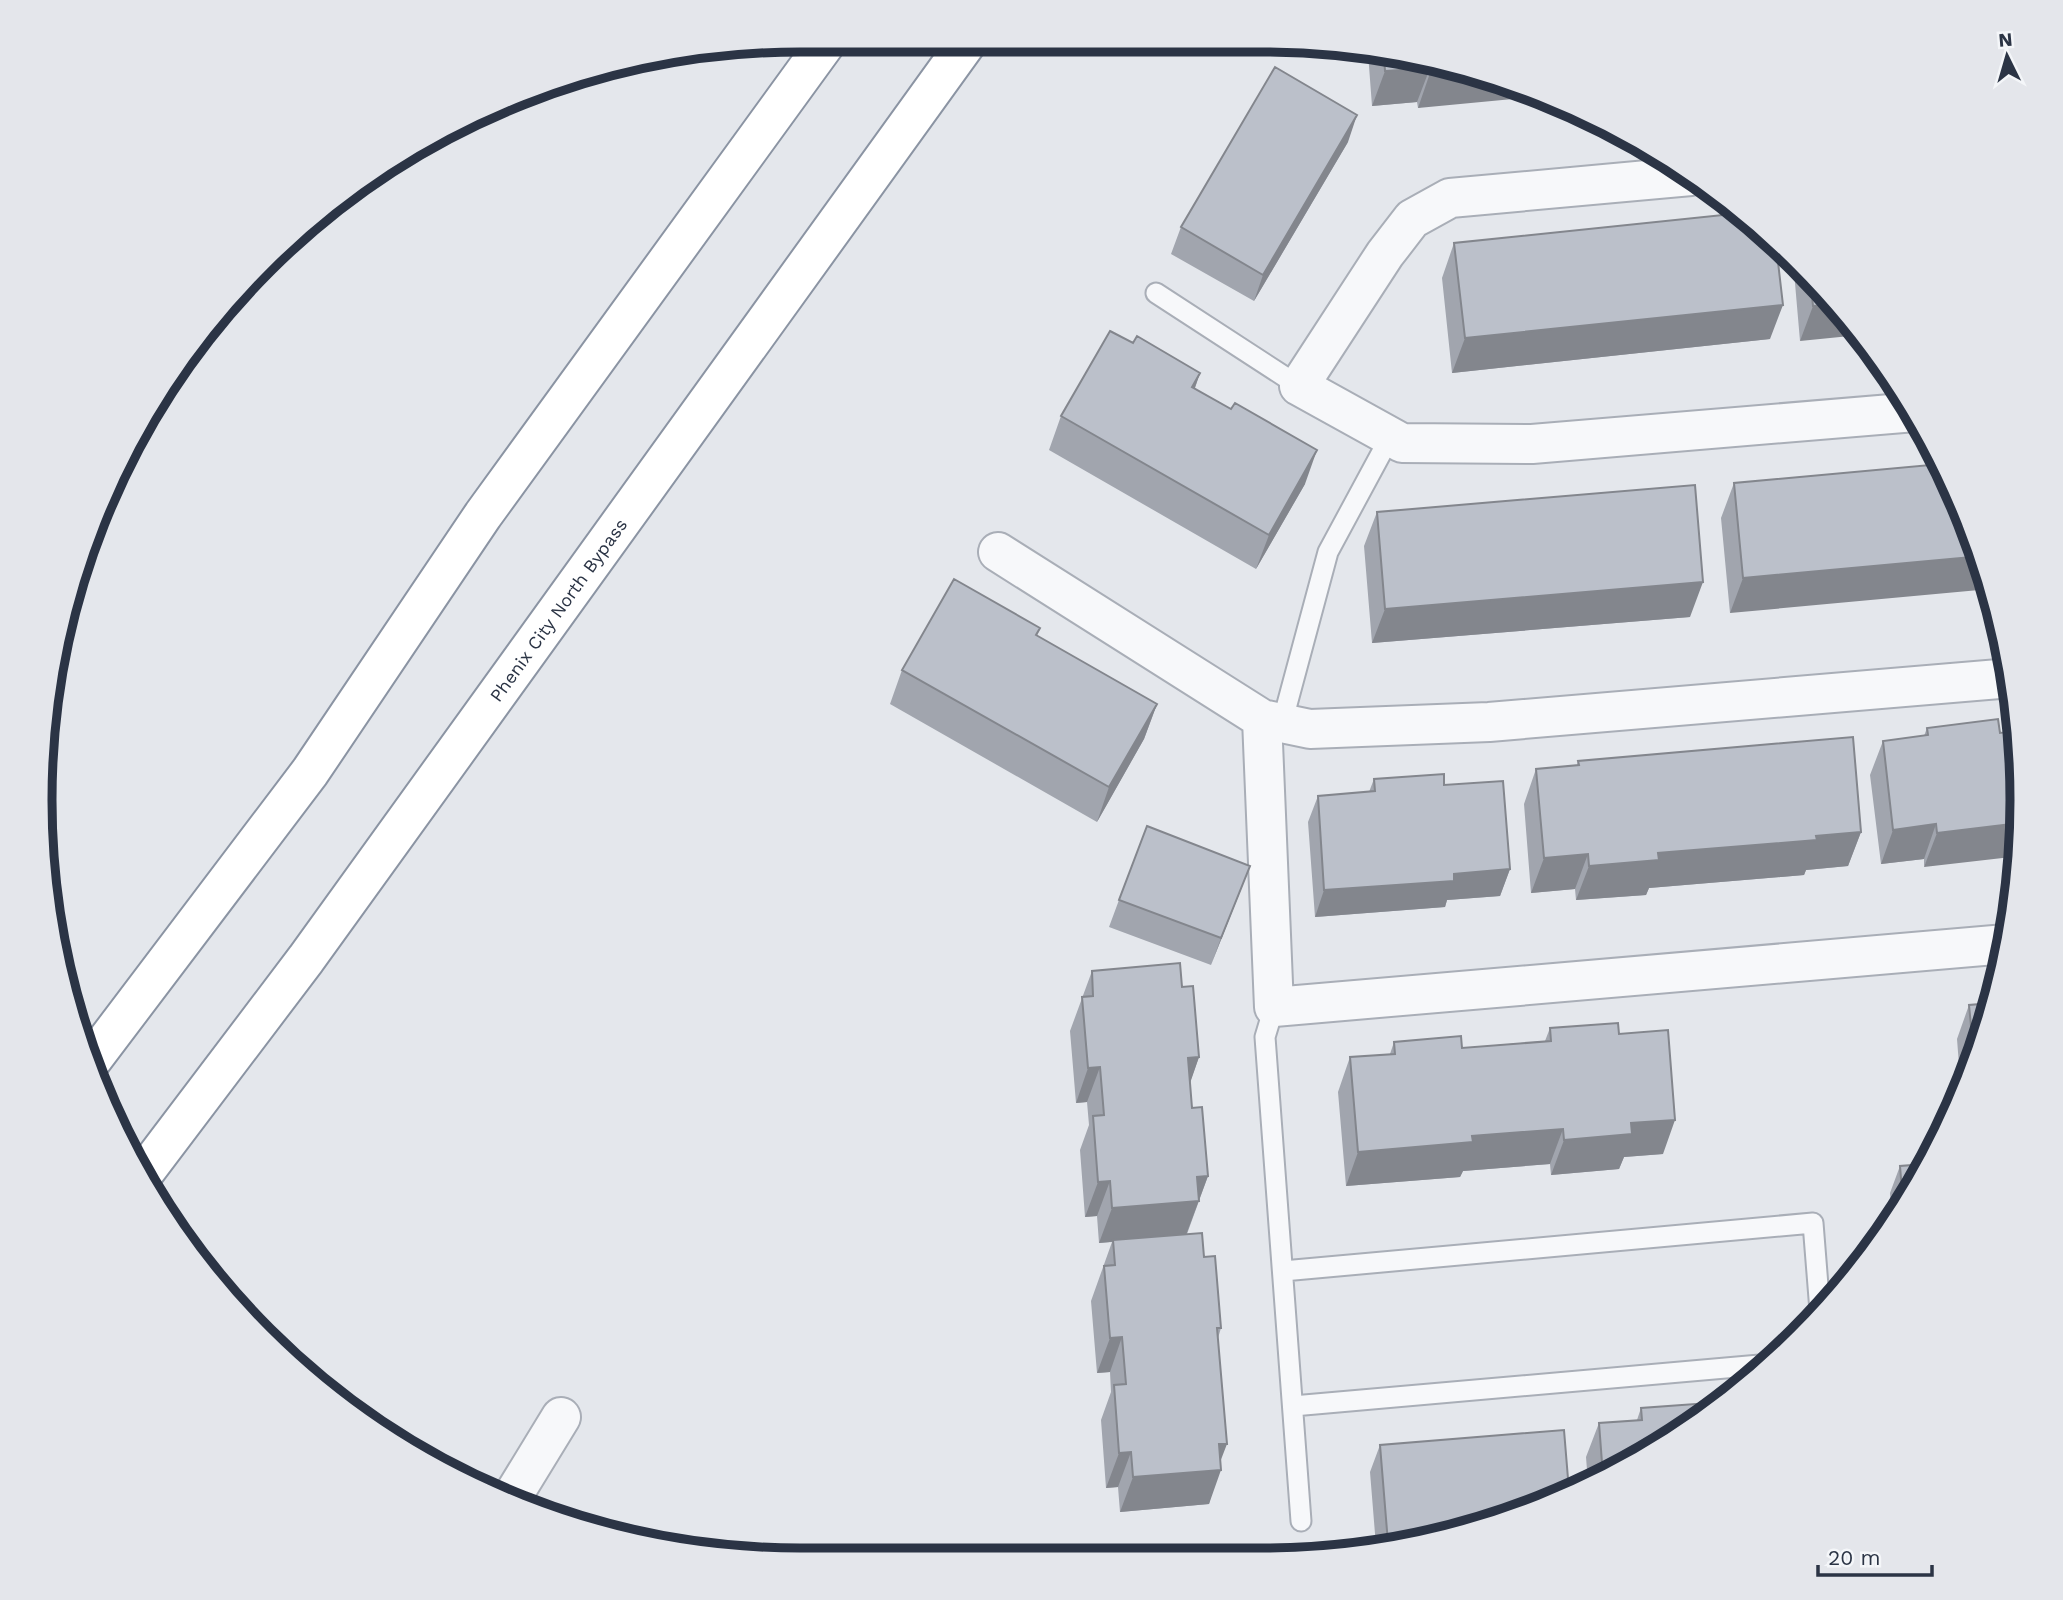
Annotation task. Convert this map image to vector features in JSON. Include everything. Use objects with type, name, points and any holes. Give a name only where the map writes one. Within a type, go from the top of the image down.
[{"type":"highway","points":[[97,1053],[310,772],[483,515],[819,52]]},
{"type":"highway","name":"Phenix City North Bypass","points":[[149,1166],[306,960],[960,52]]},
{"type":"street","points":[[1677,177],[1450,198],[1412,219],[1385,254],[1299,386],[1402,443],[1532,444],[1902,413]]},
{"type":"street","points":[[998,552],[1272,721],[1310,729],[1489,722],[2000,679]]},
{"type":"street","points":[[1272,721],[1274,1007],[1996,945]]},
{"type":"street","points":[[515,1492],[561,1417]]},
{"type":"lane","points":[[1156,293],[1299,386]]},
{"type":"lane","points":[[1272,721],[1328,552],[1390,437]]},
{"type":"lane","points":[[1274,1007],[1265,1037],[1301,1521]]},
{"type":"lane","points":[[1283,1271],[1813,1223],[1819,1299]]},
{"type":"lane","points":[[1293,1406],[1751,1366]]},
{"type":"building","points":[[1384,63],[1417,69],[1385,71]]},
{"type":"building","points":[[1275,67],[1357,115],[1263,275],[1181,227]]},
{"type":"building","points":[[1727,215],[1777,258],[1783,305],[1465,338],[1454,243]]},
{"type":"building","points":[[1812,292],[1823,305],[1813,306]]},
{"type":"building","points":[[1110,331],[1133,343],[1137,336],[1200,373],[1192,387],[1231,409],[1235,403],[1317,450],[1269,535],[1061,416]]},
{"type":"building","points":[[1931,465],[1954,514],[1970,557],[1743,578],[1734,483]]},
{"type":"building","points":[[1695,485],[1703,582],[1385,609],[1377,512]]},
{"type":"building","points":[[954,579],[1040,628],[1036,635],[1157,704],[1109,787],[902,670]]},
{"type":"building","points":[[1998,719],[2000,733],[2007,732],[2010,824],[1937,833],[1936,824],[1893,830],[1883,741],[1928,735],[1927,728]]},
{"type":"building","points":[[1853,737],[1861,832],[1816,836],[1817,840],[1658,853],[1659,860],[1589,866],[1588,854],[1544,858],[1536,769],[1579,765],[1578,761]]},
{"type":"building","points":[[1444,774],[1444,785],[1503,781],[1510,869],[1454,874],[1454,881],[1324,890],[1318,796],[1375,791],[1374,779]]},
{"type":"building","points":[[1147,826],[1250,866],[1221,938],[1119,900]]},
{"type":"building","points":[[1180,963],[1182,987],[1193,986],[1199,1057],[1188,1058],[1192,1108],[1202,1107],[1208,1176],[1197,1177],[1199,1201],[1112,1208],[1110,1181],[1098,1182],[1093,1116],[1104,1115],[1100,1067],[1088,1068],[1082,997],[1093,996],[1092,971]]},
{"type":"building","points":[[1982,1004],[1972,1037],[1969,1005]]},
{"type":"building","points":[[1618,1023],[1619,1034],[1668,1030],[1675,1120],[1631,1123],[1632,1134],[1564,1140],[1563,1129],[1472,1136],[1473,1142],[1358,1152],[1350,1057],[1395,1054],[1394,1042],[1461,1036],[1462,1048],[1551,1041],[1550,1028]]},
{"type":"building","points":[[1915,1165],[1902,1188],[1900,1166]]},
{"type":"building","points":[[1202,1233],[1204,1257],[1215,1256],[1221,1328],[1217,1328],[1227,1444],[1219,1444],[1221,1470],[1133,1477],[1131,1452],[1119,1453],[1114,1385],[1126,1384],[1122,1337],[1110,1338],[1104,1266],[1115,1265],[1113,1240]]},
{"type":"building","points":[[1704,1403],[1678,1422],[1602,1466],[1599,1423],[1642,1420],[1641,1408]]},
{"type":"building","points":[[1564,1430],[1568,1482],[1503,1508],[1456,1522],[1387,1537],[1380,1445]]}]
